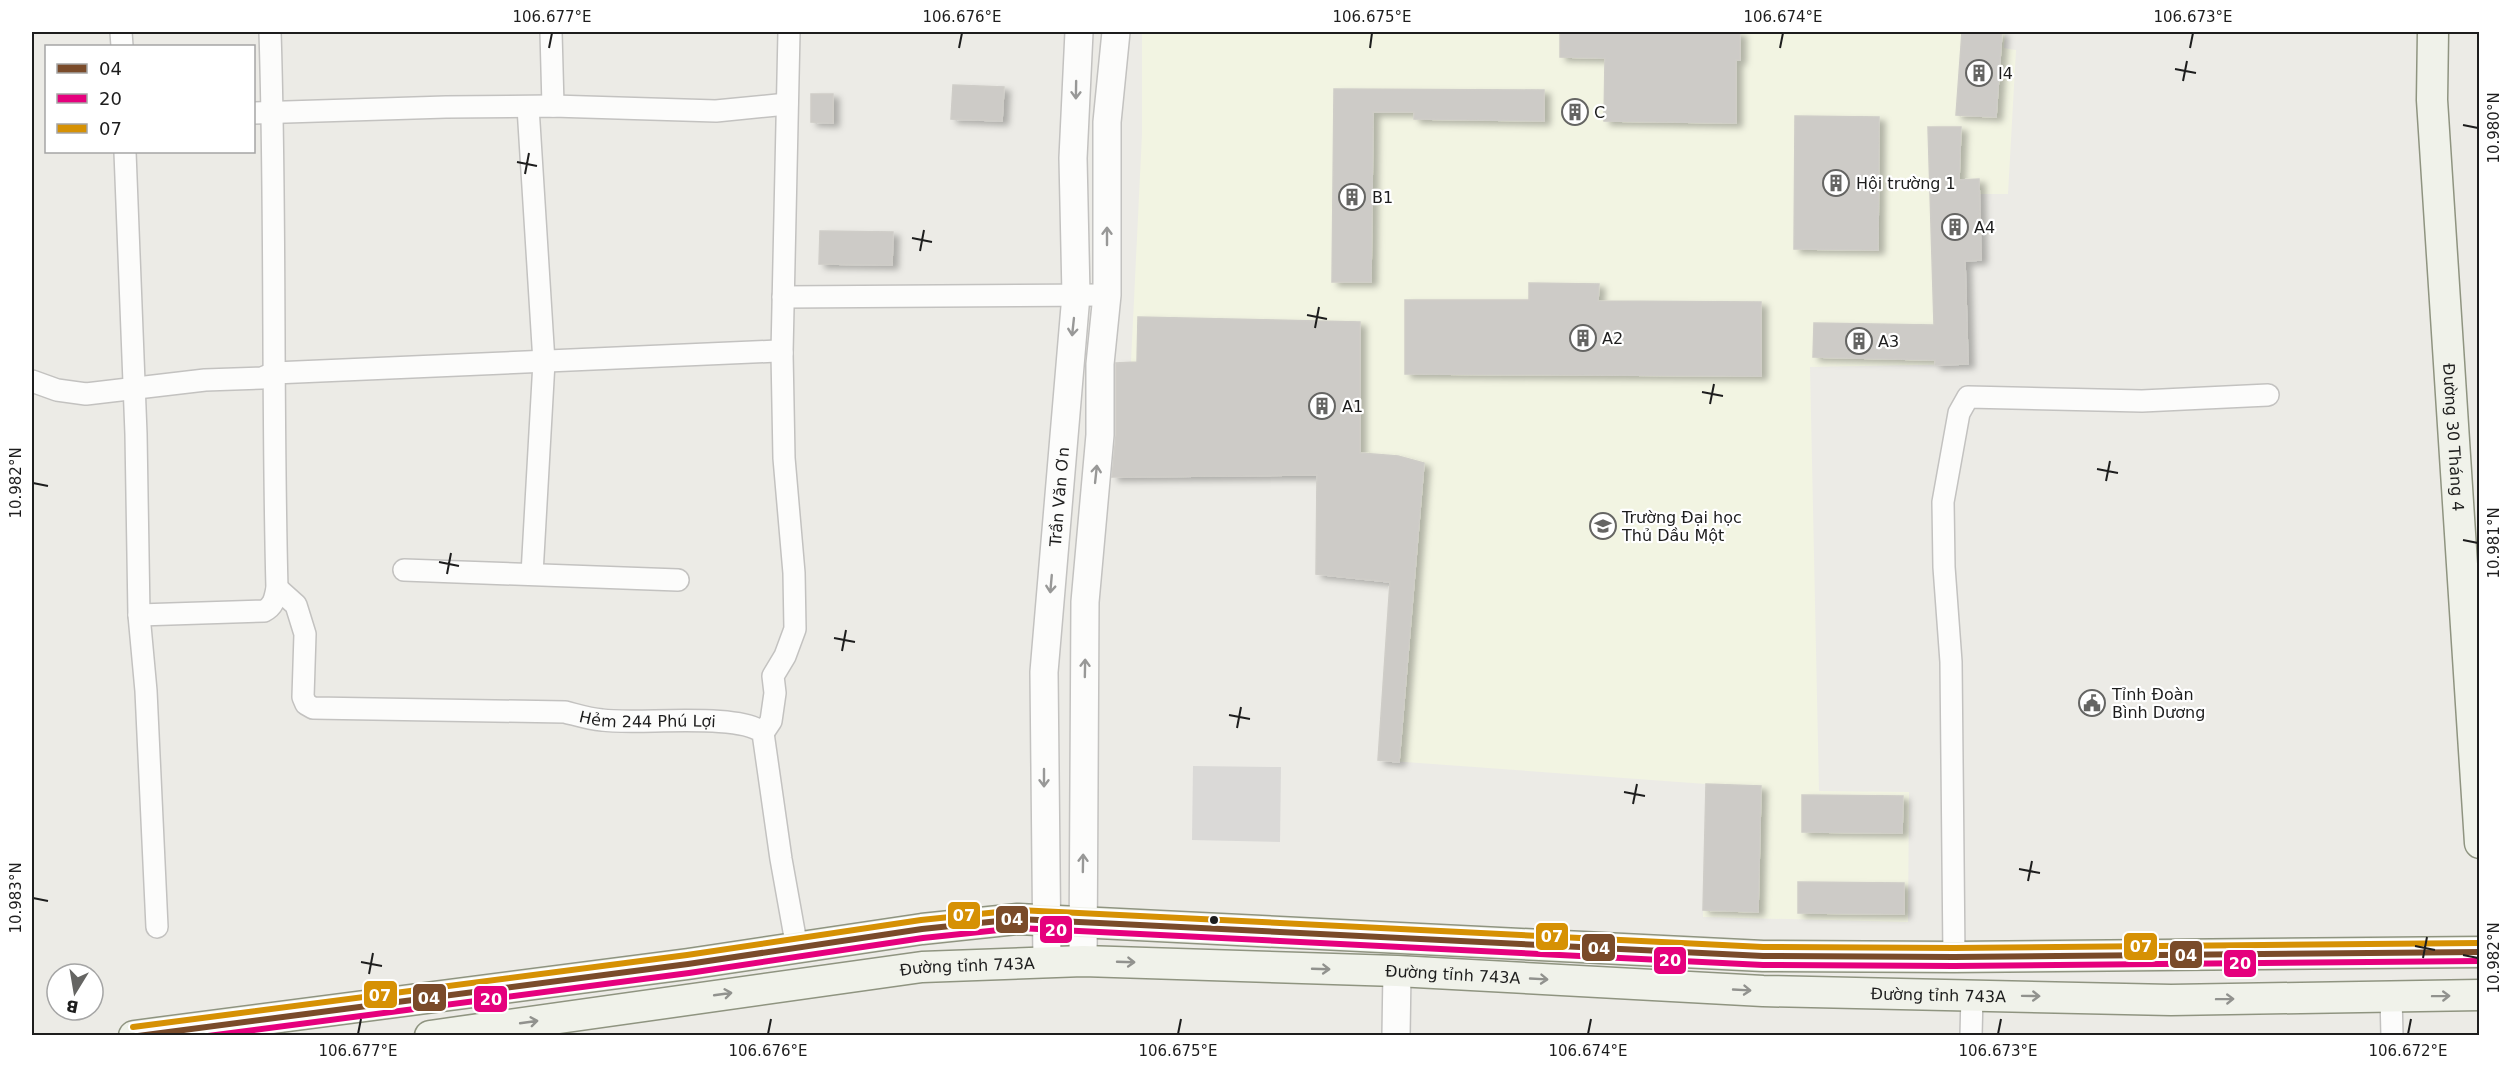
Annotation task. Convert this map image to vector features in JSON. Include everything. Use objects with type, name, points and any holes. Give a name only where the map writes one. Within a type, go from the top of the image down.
[{"type":"main road","name":"Đường 30 Tháng 4","points":[[2433,32],[2432,100],[2479,834]]},
{"type":"main road","name":"Đường tỉnh 743A","points":[[134,1035],[797,948],[922,929],[1018,920],[1763,956],[1954,957],[2480,952]]},
{"type":"main road","name":"Đường tỉnh 743A","points":[[430,1035],[486,1032],[922,967],[1083,961],[1397,971],[1763,991],[2171,1000],[2480,995]]},
{"type":"street","points":[[139,615],[264,611],[273,603],[277,588],[274,373],[263,113],[270,32]]},
{"type":"street","points":[[551,32],[553,106]]},
{"type":"street","points":[[789,32],[782,353],[784,458],[794,573],[795,629],[785,656],[773,676],[775,693],[771,721],[763,733],[781,859],[797,948]]},
{"type":"street","name":"Trần Văn Ơn","points":[[1047,962],[1044,672],[1076,295],[1073,158],[1079,32]]},
{"type":"street","points":[[1083,961],[1085,602],[1100,435],[1100,364],[1107,295],[1107,122],[1116,32]]},
{"type":"street","points":[[263,113],[331,109],[528,106],[716,111],[787,104]]},
{"type":"street","points":[[528,106],[544,362],[532,574]]},
{"type":"street","points":[[125,153],[134,389],[139,615],[146,691],[157,927]]},
{"type":"street","points":[[783,297],[1107,295]]},
{"type":"street","points":[[32,381],[57,390],[86,394],[205,380],[262,378],[274,373],[777,351],[782,353]]},
{"type":"street","points":[[1954,957],[1951,662],[1944,567],[1943,502],[1959,413],[1968,397],[2142,401],[2268,395]]},
{"type":"street","points":[[404,570],[678,580]]},
{"type":"street","name":"Hẻm 244 Phú Lợi","points":[[277,588],[296,605],[305,634],[303,697],[306,704],[313,708],[565,712],[602,720],[732,723],[757,727],[763,733]]},
{"type":"street","points":[[1396,937],[1396,1035]]},
{"type":"street","points":[[481,990],[486,1032]]},
{"type":"street","points":[[1971,1035],[1972,995]]},
{"type":"street","points":[[2391,996],[2392,1035]]},
{"type":"shaded area","name":"Trường Đại học Thủ Dầu Một","points":[[1142,32],[2005,32],[2004,48],[2016,50],[2008,194],[1979,194],[1981,260],[1965,261],[1968,364],[1810,367],[1819,791],[1909,792],[1908,922],[1703,917],[1706,784],[1378,760],[1398,456],[1360,453],[1137,362],[1131,362],[1142,134]]},
{"type":"shaded area","points":[[1193,766],[1281,767],[1280,842],[1192,840]]},
{"type":"building","points":[[1560,32],[1740,32],[1740,60],[1736,60],[1736,123],[1604,121],[1605,58],[1560,57]]},
{"type":"building","name":"I4","points":[[1962,32],[2002,32],[1996,117],[1956,115]]},
{"type":"building","points":[[953,85],[1004,87],[1002,121],[951,119]]},
{"type":"building","name":"B1","points":[[1334,89],[1544,90],[1544,121],[1414,119],[1414,112],[1373,112],[1371,282],[1332,282]]},
{"type":"building","points":[[811,94],[833,94],[833,123],[811,122]]},
{"type":"building","name":"Hội trường 1","points":[[1795,116],[1879,117],[1878,250],[1794,249]]},
{"type":"building","name":"A4","points":[[1928,127],[1961,127],[1959,180],[1979,179],[1981,260],[1965,261],[1968,364],[1935,365],[1935,360],[1813,357],[1814,323],[1934,325]]},
{"type":"building","points":[[820,231],[893,232],[892,265],[819,264]]},
{"type":"building","name":"A2","points":[[1529,283],[1599,284],[1598,301],[1761,302],[1761,376],[1405,374],[1405,300],[1529,300]]},
{"type":"building","points":[[1138,317],[1360,322],[1360,453],[1398,456],[1424,463],[1399,762],[1378,760],[1390,582],[1316,574],[1317,475],[1112,477],[1116,435],[1116,363],[1137,362]]},
{"type":"building","points":[[1706,784],[1761,786],[1758,912],[1703,910]]},
{"type":"building","points":[[1802,795],[1903,796],[1902,833],[1802,832]]},
{"type":"building","points":[[1798,882],[1904,883],[1904,914],[1798,913]]},
{"type":"transit line","name":"07","points":[[133,1027],[687,955],[921,920],[1018,910],[1763,947],[1954,948],[2480,943]]},
{"type":"transit line","name":"04","points":[[138,1036],[688,964],[922,929],[1018,919],[1763,956],[1954,957],[2480,952]]},
{"type":"transit line","name":"20","points":[[208,1036],[689,973],[923,938],[1018,928],[1763,965],[1954,966],[2480,961]]},
{"type":"place","name":"I4","points":[[1979,73]]},
{"type":"place","name":"C","points":[[1575,112]]},
{"type":"place","name":"Hội trường 1","points":[[1836,183]]},
{"type":"place","name":"B1","points":[[1352,197]]},
{"type":"place","name":"A4","points":[[1955,227]]},
{"type":"place","name":"A2","points":[[1583,338]]},
{"type":"place","name":"A3","points":[[1859,341]]},
{"type":"place","name":"A1","points":[[1322,406]]},
{"type":"place","name":"Trường Đại học Thủ Dầu Một","points":[[1603,526]]},
{"type":"place","name":"Tỉnh Đoàn Bình Dương","points":[[2092,703]]}]
